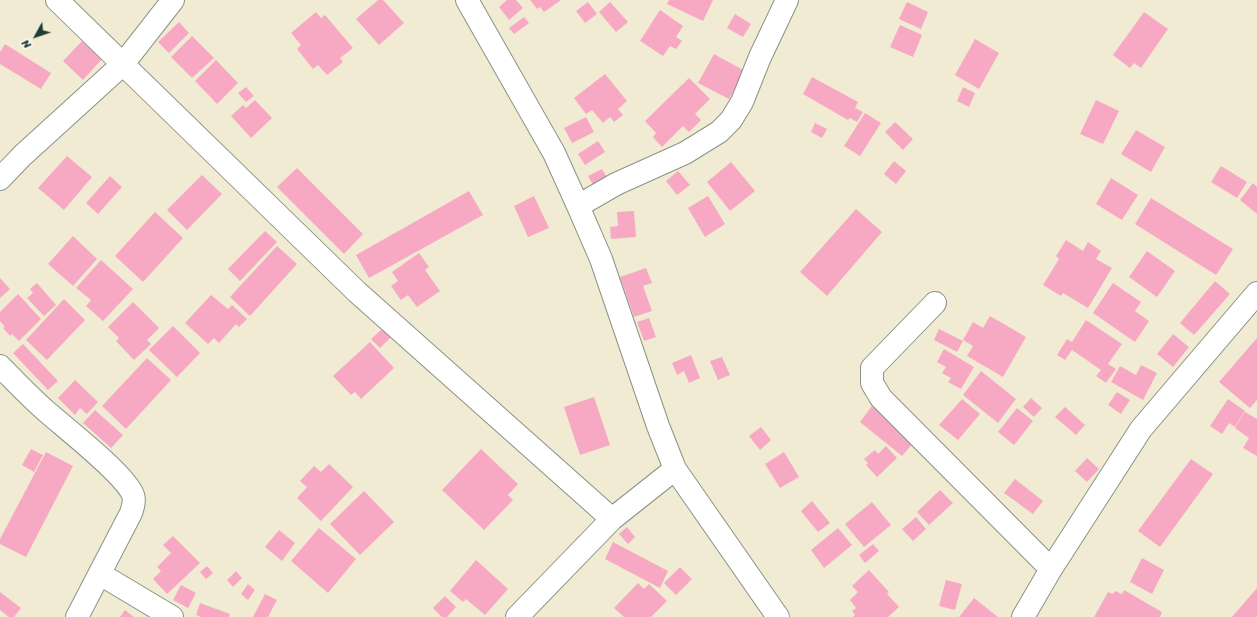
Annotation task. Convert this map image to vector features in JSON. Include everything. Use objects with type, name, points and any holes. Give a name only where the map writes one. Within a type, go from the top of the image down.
[{"type":"street","points":[[57,0],[357,292],[612,519]]},
{"type":"street","points":[[0,179],[23,155],[123,64],[173,0]]},
{"type":"street","points":[[467,0],[554,153],[578,206],[601,258],[658,426],[675,468],[778,617]]},
{"type":"street","points":[[578,206],[616,184],[685,153],[719,132],[732,120],[742,102],[760,57],[787,0]]},
{"type":"street","points":[[1028,616],[1051,569],[1142,429],[1257,293]]},
{"type":"street","points":[[935,303],[872,368],[872,383],[881,398],[1051,569]]},
{"type":"street","points":[[0,366],[44,410],[94,454],[124,483],[132,494],[134,500],[131,513],[77,617]]},
{"type":"street","points":[[517,617],[612,519],[675,468]]},
{"type":"street","points":[[100,574],[172,617]]},
{"type":"building","points":[[378,0],[383,0],[404,23],[379,45],[356,19]]},
{"type":"building","points":[[507,0],[516,0],[523,8],[509,20],[499,7]]},
{"type":"building","points":[[530,0],[561,0],[544,12],[540,7],[537,9]]},
{"type":"building","points":[[669,0],[713,0],[703,21],[667,4]]},
{"type":"building","points":[[588,2],[597,14],[585,23],[576,11]]},
{"type":"building","points":[[610,2],[628,22],[616,32],[599,12]]},
{"type":"building","points":[[907,2],[928,12],[921,29],[899,19]]},
{"type":"building","points":[[660,10],[683,26],[676,37],[682,41],[676,49],[670,46],[663,56],[640,41]]},
{"type":"building","points":[[316,12],[321,18],[325,15],[353,48],[340,58],[343,62],[327,75],[318,65],[313,69],[297,49],[301,45],[291,33]]},
{"type":"building","points":[[1144,12],[1168,29],[1141,68],[1134,63],[1130,68],[1113,55]]},
{"type":"building","points":[[735,14],[751,24],[743,37],[727,28]]},
{"type":"building","points":[[524,17],[529,23],[514,34],[509,28]]},
{"type":"building","points":[[179,22],[189,33],[169,53],[158,42]]},
{"type":"building","points":[[900,25],[922,35],[913,57],[890,47]]},
{"type":"building","points":[[192,36],[214,58],[192,78],[171,57]]},
{"type":"building","points":[[975,39],[999,53],[979,89],[955,75]]},
{"type":"building","points":[[82,41],[102,59],[83,80],[63,61]]},
{"type":"building","points":[[5,44],[51,73],[41,89],[0,64],[0,52]]},
{"type":"building","points":[[714,54],[745,71],[729,99],[698,83]]},
{"type":"building","points":[[216,60],[238,83],[217,104],[195,81]]},
{"type":"building","points":[[605,74],[627,101],[618,109],[623,115],[614,122],[610,117],[603,123],[592,110],[586,114],[574,98]]},
{"type":"building","points":[[812,77],[858,102],[855,108],[863,112],[857,122],[850,118],[848,120],[803,94]]},
{"type":"building","points":[[689,78],[710,99],[695,114],[701,120],[689,132],[683,126],[662,147],[653,137],[656,133],[645,121]]},
{"type":"building","points":[[246,87],[254,96],[246,102],[238,93]]},
{"type":"building","points":[[963,87],[975,93],[969,107],[957,101]]},
{"type":"building","points":[[255,100],[272,118],[251,138],[231,116],[243,105],[246,108]]},
{"type":"building","points":[[1096,100],[1119,111],[1103,144],[1080,134]]},
{"type":"building","points":[[865,113],[881,123],[860,156],[844,146]]},
{"type":"building","points":[[586,117],[594,132],[572,143],[564,128]]},
{"type":"building","points":[[895,122],[913,139],[903,150],[885,132]]},
{"type":"building","points":[[815,123],[827,129],[822,138],[811,132]]},
{"type":"building","points":[[1136,130],[1165,147],[1151,172],[1121,154]]},
{"type":"building","points":[[598,141],[605,152],[585,165],[578,154]]},
{"type":"building","points":[[67,156],[92,177],[64,210],[38,188]]},
{"type":"building","points":[[894,161],[906,171],[896,184],[884,174]]},
{"type":"building","points":[[731,162],[755,191],[730,211],[707,182]]},
{"type":"building","points":[[1221,166],[1247,182],[1237,198],[1211,182]]},
{"type":"building","points":[[297,168],[363,234],[344,254],[277,187]]},
{"type":"building","points":[[602,169],[608,179],[594,187],[588,176]]},
{"type":"building","points":[[678,171],[690,185],[677,195],[666,181]]},
{"type":"building","points":[[202,175],[222,194],[187,230],[167,210]]},
{"type":"building","points":[[110,176],[122,187],[98,214],[86,203]]},
{"type":"building","points":[[1111,178],[1138,195],[1122,220],[1096,204]]},
{"type":"building","points":[[1253,183],[1257,187],[1257,214],[1240,200]]},
{"type":"building","points":[[469,191],[483,215],[369,278],[356,255]]},
{"type":"building","points":[[534,196],[549,228],[528,237],[514,206]]},
{"type":"building","points":[[708,196],[725,224],[705,237],[688,208]]},
{"type":"building","points":[[1151,198],[1233,249],[1216,275],[1135,224]]},
{"type":"building","points":[[856,209],[882,232],[827,296],[800,272]]},
{"type":"building","points":[[634,211],[636,237],[611,239],[610,227],[618,226],[617,212]]},
{"type":"building","points":[[155,212],[183,238],[143,282],[115,256]]},
{"type":"building","points":[[265,231],[277,242],[240,281],[228,269]]},
{"type":"building","points":[[73,236],[97,259],[73,286],[48,264]]},
{"type":"building","points":[[1066,240],[1083,251],[1088,242],[1101,251],[1096,259],[1112,268],[1088,308],[1063,293],[1061,296],[1043,285],[1059,259],[1056,256]]},
{"type":"building","points":[[277,246],[297,264],[250,316],[230,297]]},
{"type":"building","points":[[1147,251],[1175,271],[1157,297],[1129,277]]},
{"type":"building","points":[[419,253],[429,267],[425,270],[440,291],[417,307],[408,295],[401,300],[391,286],[398,281],[392,272]]},
{"type":"building","points":[[101,260],[133,289],[103,321],[86,306],[91,300],[76,288]]},
{"type":"building","points":[[646,268],[652,283],[643,286],[652,311],[634,317],[620,277]]},
{"type":"building","points":[[0,278],[10,289],[0,298]]},
{"type":"building","points":[[1215,281],[1230,294],[1194,335],[1180,323]]},
{"type":"building","points":[[37,283],[56,305],[44,316],[27,298],[33,293],[30,289]]},
{"type":"building","points":[[1113,283],[1141,302],[1135,311],[1149,321],[1135,342],[1093,313]]},
{"type":"building","points":[[18,294],[41,319],[19,341],[12,334],[10,336],[3,328],[5,327],[0,321],[0,312]]},
{"type":"building","points":[[211,295],[228,309],[232,305],[247,319],[239,327],[236,324],[219,343],[214,338],[208,344],[185,323]]},
{"type":"building","points":[[64,299],[85,320],[47,360],[26,340]]},
{"type":"building","points":[[133,302],[159,328],[147,340],[151,344],[134,360],[116,341],[119,338],[108,327]]},
{"type":"building","points":[[990,316],[1026,337],[1003,377],[967,356],[973,346],[963,340],[973,322],[983,328]]},
{"type":"building","points":[[649,318],[656,337],[644,341],[637,322]]},
{"type":"building","points":[[1086,320],[1122,344],[1108,364],[1116,369],[1106,383],[1096,376],[1101,370],[1072,350],[1065,360],[1057,355],[1067,339],[1072,342]]},
{"type":"building","points":[[173,326],[200,353],[177,377],[149,350]]},
{"type":"building","points":[[382,329],[391,337],[380,348],[371,339]]},
{"type":"building","points":[[939,329],[963,341],[957,352],[934,340]]},
{"type":"building","points":[[1173,334],[1189,347],[1173,367],[1157,354]]},
{"type":"building","points":[[1257,338],[1257,400],[1250,408],[1219,382]]},
{"type":"building","points":[[370,342],[394,368],[361,399],[355,392],[351,395],[333,376]]},
{"type":"building","points":[[23,344],[58,381],[48,390],[13,353]]},
{"type":"building","points":[[944,349],[974,367],[961,389],[948,382],[951,378],[942,373],[946,367],[937,362]]},
{"type":"building","points":[[691,355],[700,378],[689,383],[684,371],[677,375],[672,363]]},
{"type":"building","points":[[722,357],[730,375],[718,380],[710,361]]},
{"type":"building","points":[[147,358],[171,380],[126,429],[102,406]]},
{"type":"building","points":[[1141,365],[1157,373],[1143,400],[1111,382],[1120,366],[1136,375]]},
{"type":"building","points":[[981,371],[1016,399],[998,423],[963,395]]},
{"type":"building","points":[[75,380],[98,402],[87,414],[80,408],[75,415],[58,398]]},
{"type":"building","points":[[1117,392],[1130,400],[1121,414],[1108,405]]},
{"type":"building","points":[[594,397],[610,445],[580,455],[564,407]]},
{"type":"building","points":[[1031,398],[1042,408],[1034,417],[1023,407]]},
{"type":"building","points":[[962,399],[980,414],[958,440],[939,425]]},
{"type":"building","points":[[1228,399],[1245,411],[1235,427],[1229,423],[1222,434],[1210,426]]},
{"type":"building","points":[[872,406],[915,441],[902,456],[860,422]]},
{"type":"building","points":[[1065,407],[1085,425],[1076,435],[1055,417]]},
{"type":"building","points":[[1017,408],[1033,421],[1014,445],[998,432]]},
{"type":"building","points":[[95,410],[123,435],[111,448],[83,423]]},
{"type":"building","points":[[1245,412],[1257,419],[1257,456],[1243,448],[1249,438],[1235,428]]},
{"type":"building","points":[[761,427],[771,440],[760,450],[749,436]]},
{"type":"building","points":[[886,446],[897,458],[877,477],[866,465],[868,463],[864,459],[875,450],[878,454]]},
{"type":"building","points":[[31,449],[43,455],[34,472],[22,465]]},
{"type":"building","points":[[481,449],[518,484],[508,495],[513,500],[484,530],[442,490]]},
{"type":"building","points":[[46,452],[73,466],[26,557],[0,544],[0,539]]},
{"type":"building","points":[[784,452],[799,477],[780,488],[765,464]]},
{"type":"building","points":[[1087,458],[1099,469],[1087,482],[1075,471]]},
{"type":"building","points":[[1191,459],[1213,474],[1160,547],[1138,531]]},
{"type":"building","points":[[329,464],[353,487],[321,521],[297,498],[307,487],[300,481],[314,466],[321,472]]},
{"type":"building","points":[[1015,479],[1043,501],[1033,514],[1004,493]]},
{"type":"building","points":[[940,490],[953,503],[929,525],[917,512]]},
{"type":"building","points":[[364,491],[394,522],[360,555],[330,524]]},
{"type":"building","points":[[812,501],[830,523],[818,532],[801,511]]},
{"type":"building","points":[[872,502],[891,525],[864,547],[845,524]]},
{"type":"building","points":[[916,517],[926,529],[913,541],[902,529]]},
{"type":"building","points":[[627,527],[635,537],[628,544],[619,534]]},
{"type":"building","points":[[319,528],[356,559],[328,593],[291,561]]},
{"type":"building","points":[[838,528],[852,545],[824,568],[811,550]]},
{"type":"building","points":[[279,530],[295,543],[282,561],[265,547]]},
{"type":"building","points":[[173,536],[200,563],[167,594],[153,579],[161,571],[157,567],[171,553],[163,545]]},
{"type":"building","points":[[613,542],[668,571],[660,588],[605,559]]},
{"type":"building","points":[[873,544],[879,551],[865,563],[859,555]]},
{"type":"building","points":[[1142,558],[1164,570],[1152,594],[1130,582]]},
{"type":"building","points":[[476,560],[508,589],[485,615],[466,599],[463,602],[450,591]]},
{"type":"building","points":[[207,566],[213,573],[206,579],[200,572]]},
{"type":"building","points":[[680,567],[692,579],[676,595],[664,583]]},
{"type":"building","points":[[869,570],[889,592],[887,594],[899,607],[888,617],[853,617],[855,615],[852,611],[856,608],[850,600],[858,592],[852,586]]},
{"type":"building","points":[[236,571],[242,578],[233,587],[227,580]]},
{"type":"building","points":[[946,580],[962,584],[955,610],[939,606]]},
{"type":"building","points":[[638,583],[644,589],[649,584],[667,601],[651,617],[624,617],[614,608]]},
{"type":"building","points":[[248,584],[255,590],[248,600],[241,594]]},
{"type":"building","points":[[181,585],[196,593],[188,608],[173,600]]},
{"type":"building","points":[[1257,588],[1257,617],[1232,617]]},
{"type":"building","points":[[1124,590],[1162,612],[1160,617],[1094,617],[1108,592],[1113,594],[1115,591],[1122,594]]},
{"type":"building","points":[[0,592],[21,608],[14,617],[9,617],[0,610]]},
{"type":"building","points":[[265,594],[277,600],[268,617],[253,617]]},
{"type":"building","points":[[445,596],[456,607],[447,617],[442,617],[433,608]]},
{"type":"building","points":[[974,598],[998,617],[959,617]]},
{"type":"building","points":[[200,603],[230,614],[229,617],[201,617],[196,615]]},
{"type":"building","points":[[125,610],[134,617],[120,617]]}]
